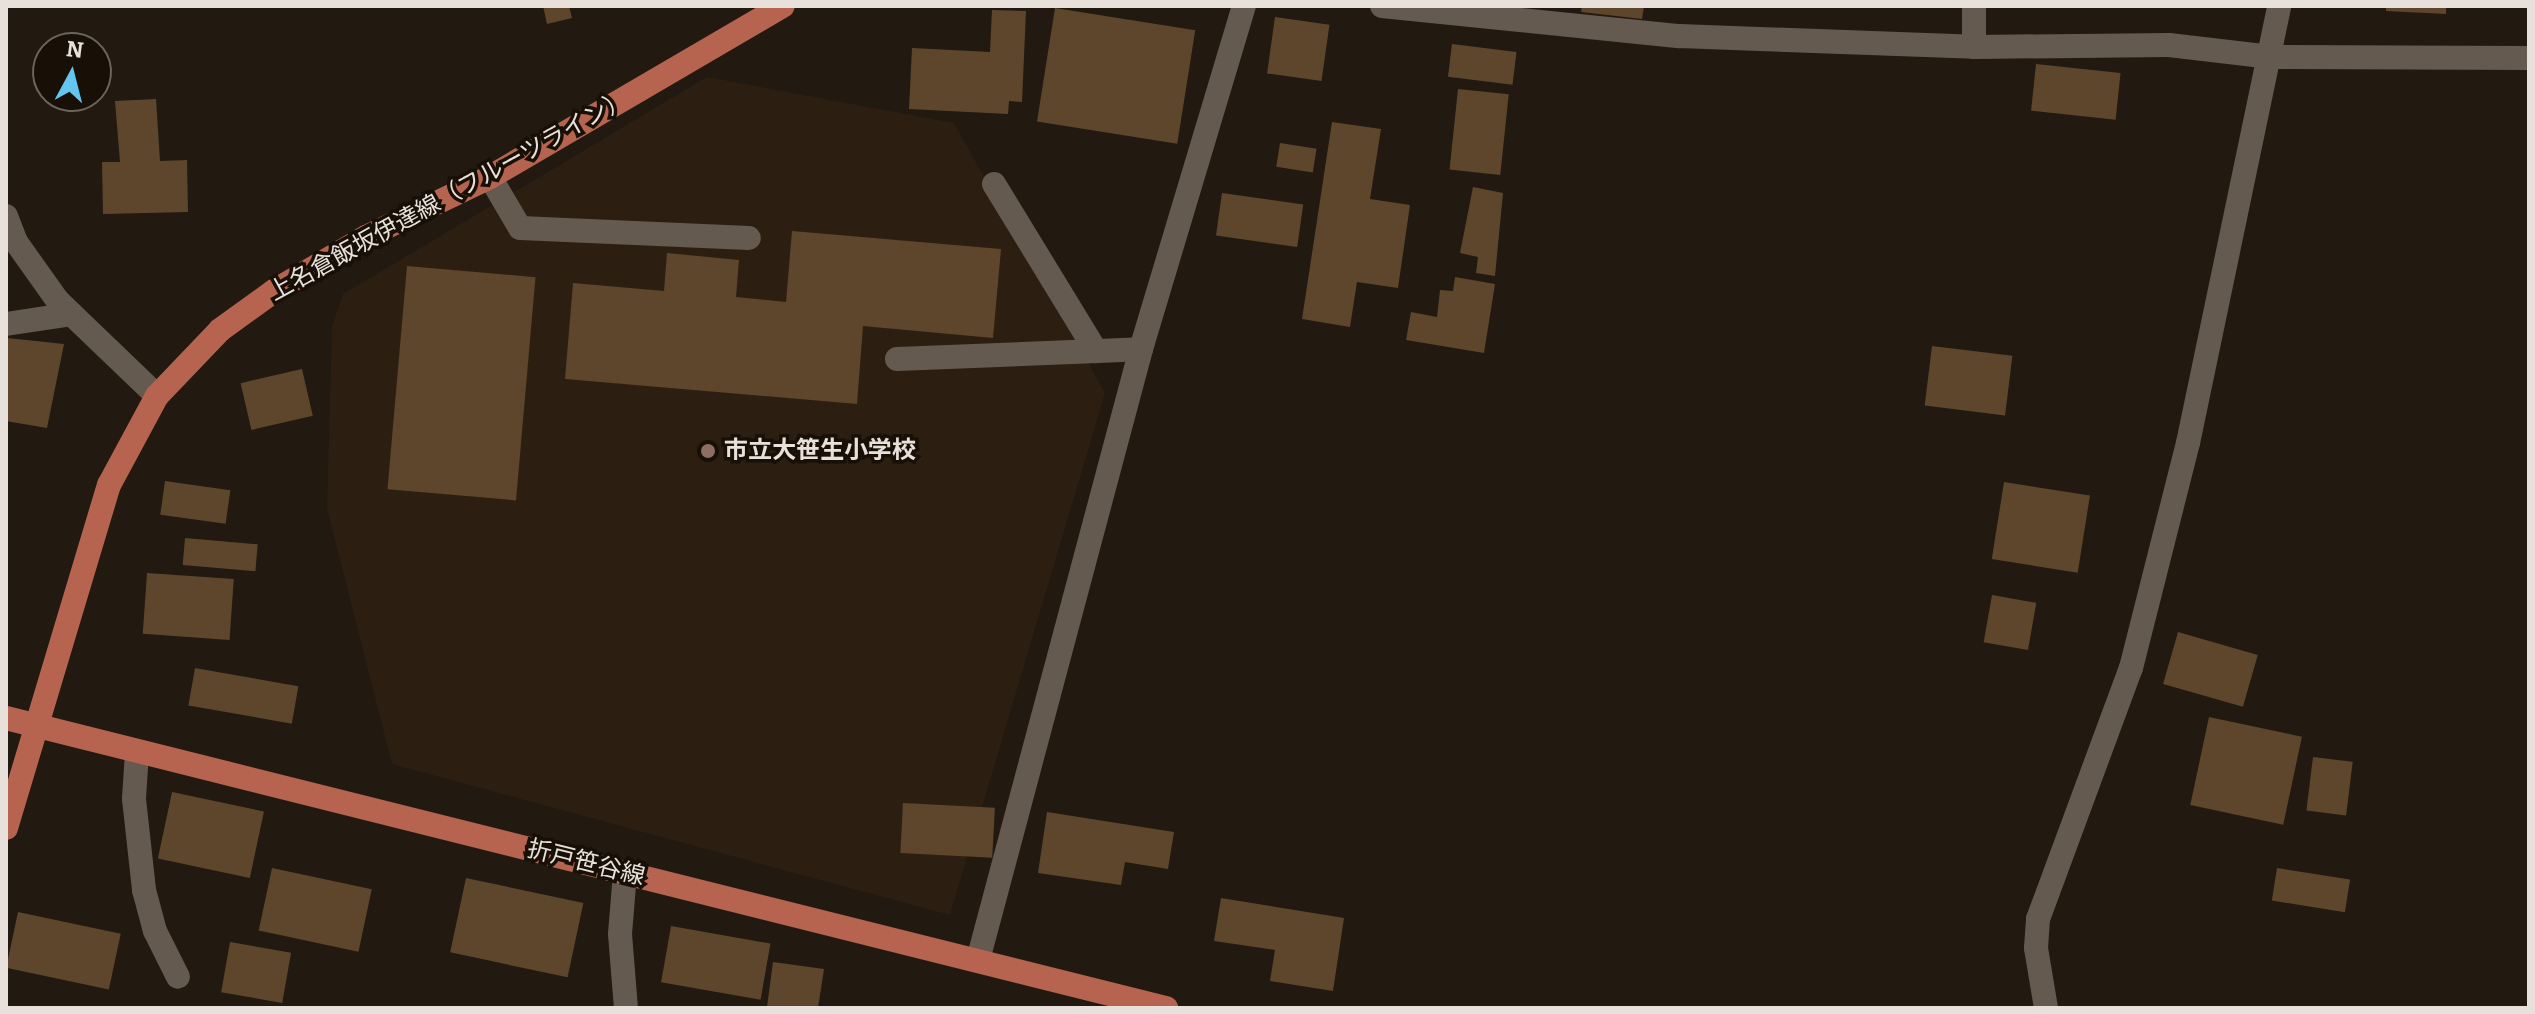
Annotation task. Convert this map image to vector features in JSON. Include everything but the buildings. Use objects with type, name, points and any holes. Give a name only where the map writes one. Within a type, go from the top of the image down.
[{"type":"main road","name":"上名倉飯坂伊達線（フルーツライン）","points":[[6,828],[109,485],[157,396],[220,330],[274,291],[366,237],[490,177],[783,6]]},
{"type":"main road","name":"折戸笹谷線","points":[[6,718],[1166,1008]]},
{"type":"street","points":[[978,960],[1141,349],[1244,6]]},
{"type":"street","points":[[1382,6],[1679,36],[1974,47],[2169,45],[2271,57],[2529,58]]},
{"type":"street","points":[[1974,6],[1974,47]]},
{"type":"street","points":[[2046,1008],[2036,948],[2038,919],[2131,668],[2188,443],[2271,57],[2279,6]]},
{"type":"street","points":[[490,177],[520,228],[749,238]]},
{"type":"street","points":[[994,184],[1096,351]]},
{"type":"street","points":[[6,216],[16,242],[71,314],[157,396]]},
{"type":"street","points":[[6,324],[71,314]]},
{"type":"street","points":[[897,359],[1141,349]]},
{"type":"street","points":[[137,752],[134,799],[144,890],[155,931],[178,977]]},
{"type":"street","points":[[625,873],[620,934],[626,1008]]},
{"type":"shaded area","name":"市立大笹生小学校","points":[[707,77],[954,123],[1105,393],[950,915],[392,764],[327,509],[332,326],[343,294]]},
{"type":"place","name":"市立大笹生小学校","points":[[708,451]]}]
